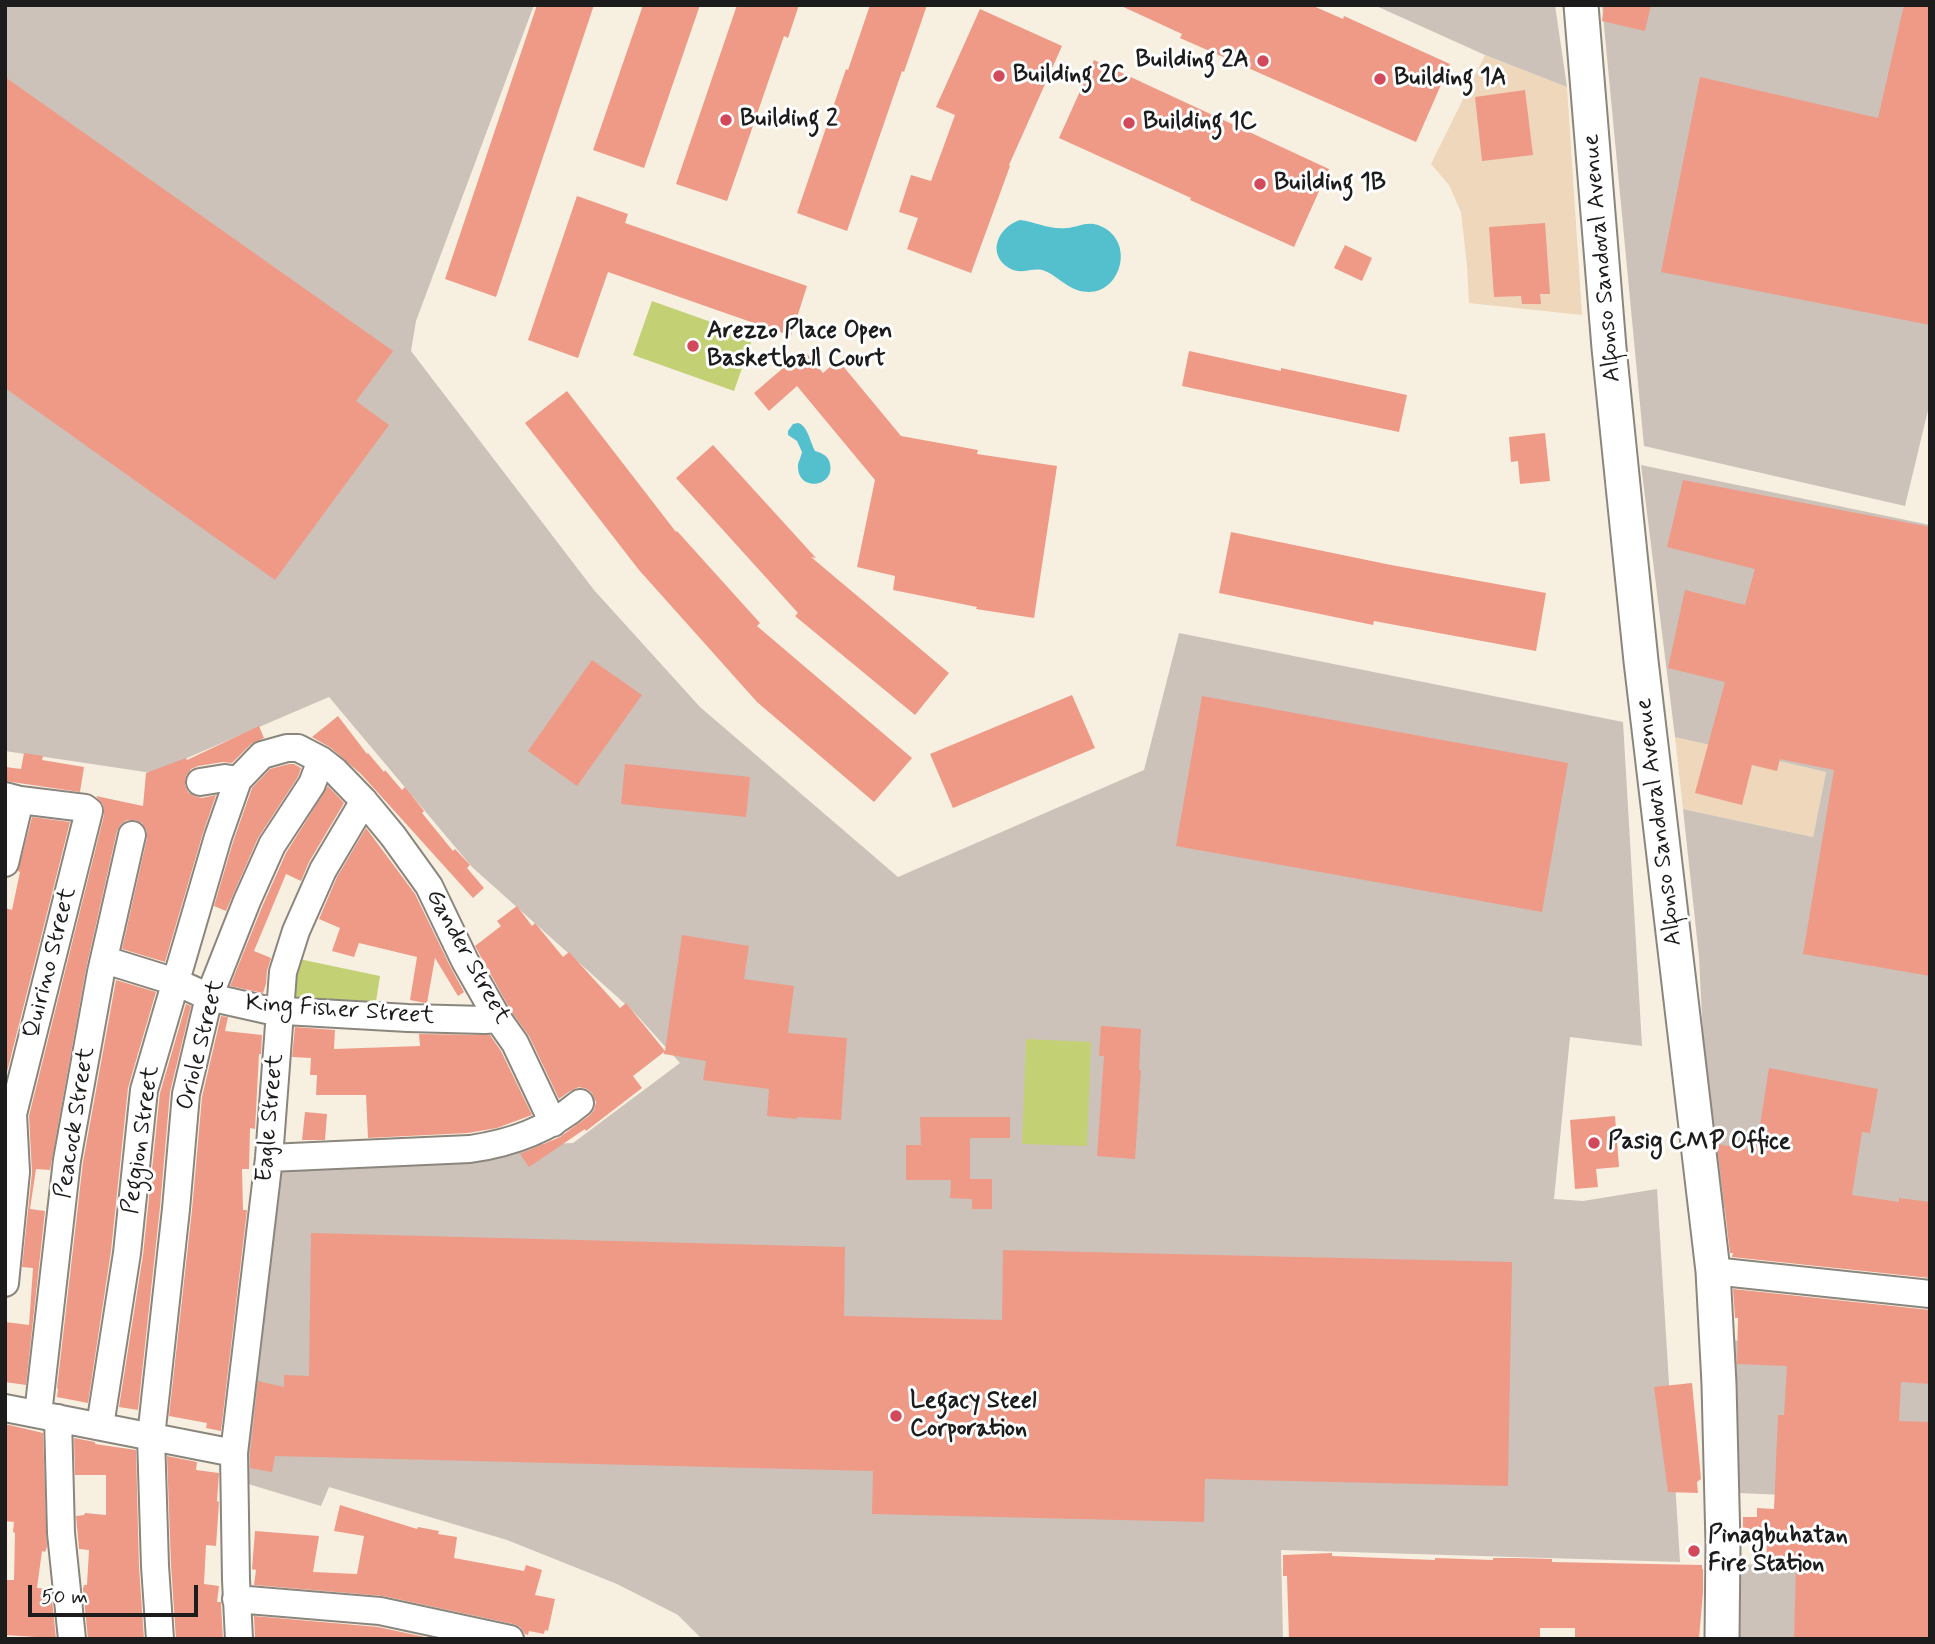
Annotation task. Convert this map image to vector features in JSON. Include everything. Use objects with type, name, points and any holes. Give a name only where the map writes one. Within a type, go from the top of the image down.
[{"type":"main road","name":"Alfonso Sandoval Avenue","points":[[1581,5],[1609,348],[1625,506],[1713,1271],[1720,1413],[1722,1639]]},
{"type":"street","points":[[200,782],[225,778],[237,780],[262,755],[287,748],[298,748],[321,760]]},
{"type":"street","name":"Gander Street","points":[[321,760],[364,801],[429,886],[465,961],[515,1043],[553,1124]]},
{"type":"street","name":"Oriole Street","points":[[160,1639],[151,1437],[186,1094],[209,997],[265,859],[312,784],[321,760]]},
{"type":"street","name":"Peggion Street","points":[[100,1426],[127,1253],[144,1090],[237,780]]},
{"type":"street","points":[[5,863],[13,798]]},
{"type":"street","name":"Quirino Street","points":[[5,1283],[16,1172],[13,1114],[89,811],[85,808],[13,798]]},
{"type":"street","name":"Eagle Street","points":[[239,1639],[234,1452],[269,1158],[283,972],[296,931],[323,870],[364,801]]},
{"type":"street","name":"Peacock Street","points":[[72,1639],[48,1416],[67,1160],[101,972],[132,835]]},
{"type":"street","name":"King Fisher Street","points":[[105,960],[143,970],[209,997],[279,1012],[498,1019]]},
{"type":"street","points":[[269,1158],[470,1149],[498,1145],[553,1124],[580,1103]]},
{"type":"street","points":[[1713,1271],[1930,1294]]},
{"type":"street","points":[[5,1408],[234,1452]]},
{"type":"street","points":[[236,1600],[380,1611],[510,1639]]},
{"type":"shaded area","points":[[5,5],[534,5],[416,321],[411,351],[594,590],[700,707],[898,877],[1144,770],[1179,633],[1623,722],[1642,1046],[1570,1037],[1554,1199],[1583,1201],[1657,1189],[1680,1562],[1281,1550],[1283,1639],[702,1639],[678,1615],[617,1584],[507,1540],[329,1487],[321,1506],[245,1483],[283,1153],[573,1143],[680,1063],[633,1011],[472,867],[329,697],[152,773],[5,751]]},
{"type":"shaded area","points":[[1374,5],[1555,5],[1567,87],[1485,55]]},
{"type":"shaded area","points":[[1602,5],[1930,5],[1930,402],[1905,506],[1644,446]]},
{"type":"shaded area","points":[[1485,55],[1567,87],[1582,315],[1469,303],[1461,212],[1449,185],[1431,164]]},
{"type":"shaded area","points":[[1641,465],[1930,525],[1930,1229],[1715,1207],[1699,957],[1683,809],[1813,837],[1826,772],[1675,737]]},
{"type":"shaded area","points":[[1675,737],[1826,772],[1813,837],[1683,809]]},
{"type":"shaded area","points":[[1731,1340],[1930,1357],[1930,1501],[1737,1493]]},
{"type":"shaded area","points":[[1735,1564],[1930,1571],[1930,1639],[1737,1639]]},
{"type":"green space","name":"Arezzo Place Open Basketball Court","points":[[652,301],[753,337],[734,391],[633,355]]},
{"type":"green space","points":[[299,959],[380,976],[375,1008],[288,997]]},
{"type":"green space","points":[[1026,1039],[1091,1042],[1087,1146],[1022,1144]]},
{"type":"water","points":[[1020,220],[1061,228],[1094,224],[1111,233],[1118,243],[1121,256],[1113,280],[1104,288],[1092,292],[1077,290],[1045,271],[1018,271],[1009,268],[998,256],[998,241],[1006,228]]},
{"type":"water","points":[[798,423],[806,430],[815,451],[825,455],[829,461],[830,472],[822,482],[810,483],[800,476],[798,466],[802,452],[797,441],[788,435],[793,424]]},
{"type":"building","points":[[537,5],[594,5],[496,297],[445,279]]},
{"type":"building","points":[[643,5],[700,5],[644,168],[593,150]]},
{"type":"building","name":"Building 2","points":[[737,5],[799,5],[788,38],[784,36],[727,201],[676,184]]},
{"type":"building","name":"Building 2","points":[[870,5],[927,5],[847,231],[797,213]]},
{"type":"building","points":[[1119,5],[1311,5],[1343,19],[1344,16],[1450,64],[1416,142],[1180,38],[1182,34]]},
{"type":"building","points":[[1604,5],[1651,5],[1645,31],[1602,21]]},
{"type":"building","points":[[1904,5],[1930,5],[1930,325],[1661,272],[1700,77],[1878,118]]},
{"type":"building","points":[[980,9],[1062,46],[1009,165],[971,273],[907,249],[918,218],[899,212],[911,175],[931,181],[955,115],[936,107]]},
{"type":"building","points":[[1094,60],[1329,169],[1294,247],[1059,138]]},
{"type":"building","points":[[5,77],[393,351],[356,401],[389,425],[275,580],[5,388]]},
{"type":"building","points":[[1525,90],[1533,155],[1482,161],[1475,97]]},
{"type":"building","points":[[577,196],[628,214],[625,223],[807,286],[791,336],[608,272],[578,358],[528,340]]},
{"type":"building","points":[[1545,223],[1550,294],[1540,294],[1541,304],[1522,304],[1521,296],[1494,297],[1489,227]]},
{"type":"building","points":[[1345,245],[1372,258],[1362,281],[1334,268]]},
{"type":"building","points":[[804,350],[823,373],[838,360],[901,436],[978,450],[977,454],[1057,466],[1034,618],[976,609],[977,607],[893,590],[895,576],[857,567],[875,480],[797,386],[769,411],[754,393]]},
{"type":"building","points":[[1189,351],[1407,395],[1399,432],[1182,386]]},
{"type":"building","points":[[567,391],[676,532],[760,623],[757,626],[912,758],[874,802],[757,702],[639,570],[525,423]]},
{"type":"building","points":[[1545,433],[1550,481],[1520,484],[1518,461],[1511,462],[1509,437]]},
{"type":"building","points":[[713,445],[816,558],[811,557],[949,673],[915,715],[795,616],[798,613],[676,478]]},
{"type":"building","points":[[1683,480],[1930,527],[1930,976],[1803,954],[1834,770],[1780,759],[1777,771],[1752,765],[1742,805],[1695,793],[1725,682],[1668,668],[1685,590],[1745,605],[1755,569],[1667,547]]},
{"type":"building","points":[[1231,532],[1546,593],[1536,651],[1374,621],[1373,625],[1219,593]]},
{"type":"building","points":[[592,660],[642,695],[577,786],[528,751]]},
{"type":"building","points":[[1072,695],[1095,748],[953,808],[930,754]]},
{"type":"building","points":[[1202,696],[1568,763],[1542,912],[1176,846]]},
{"type":"building","points":[[338,716],[367,754],[402,790],[405,787],[453,851],[455,849],[470,865],[467,868],[484,888],[473,898],[361,774],[331,748],[312,737]]},
{"type":"building","points":[[259,726],[264,738],[251,744],[232,763],[198,766],[191,769],[186,776],[185,785],[188,792],[194,796],[202,798],[216,795],[165,962],[122,949],[147,831],[142,823],[127,820],[117,831],[86,969],[50,1170],[36,1169],[30,1209],[45,1211],[26,1385],[5,1382],[5,1322],[29,1325],[33,1268],[22,1267],[32,1173],[29,1116],[104,815],[103,805],[96,796],[143,806],[146,773],[186,758],[187,760]]},
{"type":"building","points":[[24,753],[43,756],[42,760],[84,767],[80,792],[5,781],[5,767],[21,769]]},
{"type":"building","points":[[289,764],[301,768],[298,777],[258,838],[226,911],[214,906],[252,788],[270,769]]},
{"type":"building","points":[[625,764],[750,777],[746,817],[621,804]]},
{"type":"building","points":[[328,786],[344,803],[309,862],[301,881],[286,874],[254,951],[271,958],[263,993],[230,986],[286,853]]},
{"type":"building","points":[[32,817],[70,822],[5,1080],[5,908],[12,910],[20,872],[18,871]]},
{"type":"building","points":[[366,828],[415,894],[464,992],[458,996],[435,958],[425,1003],[410,1000],[417,957],[359,943],[354,957],[332,951],[340,928],[319,919],[337,877]]},
{"type":"building","points":[[517,906],[532,926],[535,923],[563,957],[569,952],[620,1008],[626,1003],[665,1051],[682,935],[749,946],[744,979],[794,986],[788,1033],[847,1038],[841,1120],[767,1116],[769,1089],[703,1080],[706,1061],[664,1052],[633,1076],[642,1088],[586,1131],[585,1129],[529,1167],[520,1154],[560,1137],[590,1115],[596,1102],[592,1093],[579,1087],[559,1099],[529,1036],[511,1011],[475,946],[501,926],[497,921]]},
{"type":"building","points":[[116,980],[156,992],[128,1088],[111,1251],[88,1403],[57,1397],[57,1388],[83,1162]]},
{"type":"building","points":[[186,1004],[191,1006],[170,1092],[138,1410],[119,1407],[143,1255],[160,1093]]},
{"type":"building","points":[[221,1016],[228,1017],[225,1031],[262,1035],[255,1129],[250,1128],[249,1169],[242,1169],[243,1210],[247,1210],[221,1431],[206,1428],[207,1423],[169,1416],[202,1097]]},
{"type":"building","points":[[1101,1026],[1141,1029],[1135,1159],[1097,1156],[1104,1056],[1099,1056]]},
{"type":"building","points":[[295,1027],[335,1030],[334,1049],[420,1046],[419,1034],[490,1035],[501,1051],[532,1115],[497,1128],[468,1133],[368,1138],[366,1095],[316,1095],[317,1075],[310,1075],[311,1058],[292,1057]]},
{"type":"building","points":[[1769,1068],[1878,1089],[1870,1133],[1862,1132],[1852,1195],[1899,1202],[1899,1198],[1930,1202],[1930,1278],[1732,1257],[1717,1144],[1756,1151]]},
{"type":"building","points":[[305,1112],[327,1114],[325,1140],[302,1140]]},
{"type":"building","name":"Pasig CMP Office","points":[[1615,1116],[1619,1167],[1596,1169],[1598,1187],[1575,1189],[1570,1120]]},
{"type":"building","points":[[920,1117],[1010,1117],[1010,1138],[970,1138],[970,1179],[992,1179],[992,1209],[972,1209],[972,1199],[950,1198],[951,1180],[906,1180],[906,1145],[921,1145]]},
{"type":"building","name":"Legacy Steel Corporation","points":[[311,1233],[845,1247],[844,1316],[1002,1320],[1003,1250],[1512,1262],[1508,1486],[1205,1479],[1204,1522],[872,1514],[873,1471],[275,1456],[272,1472],[250,1468],[258,1381],[284,1387],[284,1375],[309,1376]]},
{"type":"building","points":[[1733,1289],[1930,1310],[1930,1384],[1901,1382],[1899,1421],[1930,1422],[1930,1639],[1794,1639],[1796,1564],[1766,1563],[1767,1543],[1758,1543],[1758,1539],[1743,1539],[1743,1517],[1757,1517],[1757,1508],[1774,1509],[1778,1415],[1784,1415],[1787,1366],[1737,1364],[1738,1318],[1735,1318]]},
{"type":"building","points":[[1692,1383],[1701,1479],[1697,1482],[1698,1493],[1668,1492],[1654,1387]]},
{"type":"building","points":[[5,1424],[43,1433],[47,1547],[45,1552],[42,1551],[37,1588],[51,1589],[56,1639],[5,1635],[5,1580],[14,1580],[15,1533],[14,1522],[5,1521]]},
{"type":"building","points":[[74,1438],[136,1450],[144,1639],[88,1639],[83,1589],[84,1585],[87,1585],[89,1550],[79,1549],[76,1516],[85,1513],[106,1515],[106,1475],[75,1475]]},
{"type":"building","points":[[167,1456],[197,1462],[196,1470],[219,1473],[216,1546],[206,1545],[204,1584],[219,1586],[217,1602],[221,1602],[223,1639],[176,1639]]},
{"type":"building","points":[[340,1505],[417,1529],[439,1531],[438,1534],[457,1537],[454,1558],[524,1571],[526,1565],[542,1570],[535,1595],[555,1599],[548,1631],[545,1630],[544,1634],[529,1631],[528,1635],[513,1624],[383,1596],[254,1585],[256,1570],[252,1569],[255,1531],[319,1536],[313,1572],[357,1574],[364,1536],[334,1531]]},
{"type":"building","points":[[1332,1553],[1332,1556],[1435,1560],[1515,1558],[1552,1559],[1552,1562],[1702,1565],[1699,1639],[1575,1639],[1575,1628],[1540,1628],[1540,1639],[1289,1639],[1287,1576],[1283,1576],[1283,1555]]},
{"type":"building","points":[[254,1616],[378,1627],[434,1639],[255,1639]]},
{"type":"place","name":"Building 2A","points":[[1263,61]]},
{"type":"place","name":"Building 2C","points":[[999,76]]},
{"type":"place","name":"Building 1A","points":[[1380,79]]},
{"type":"place","name":"Building 2","points":[[726,120]]},
{"type":"place","name":"Building 1C","points":[[1129,123]]},
{"type":"place","name":"Building 1B","points":[[1260,184]]},
{"type":"place","name":"Arezzo Place Open Basketball Court","points":[[693,346]]},
{"type":"place","name":"Pasig CMP Office","points":[[1594,1143]]},
{"type":"place","name":"Legacy Steel Corporation","points":[[896,1416]]},
{"type":"place","name":"Pinagbuhatan Fire Station","points":[[1694,1551]]}]
